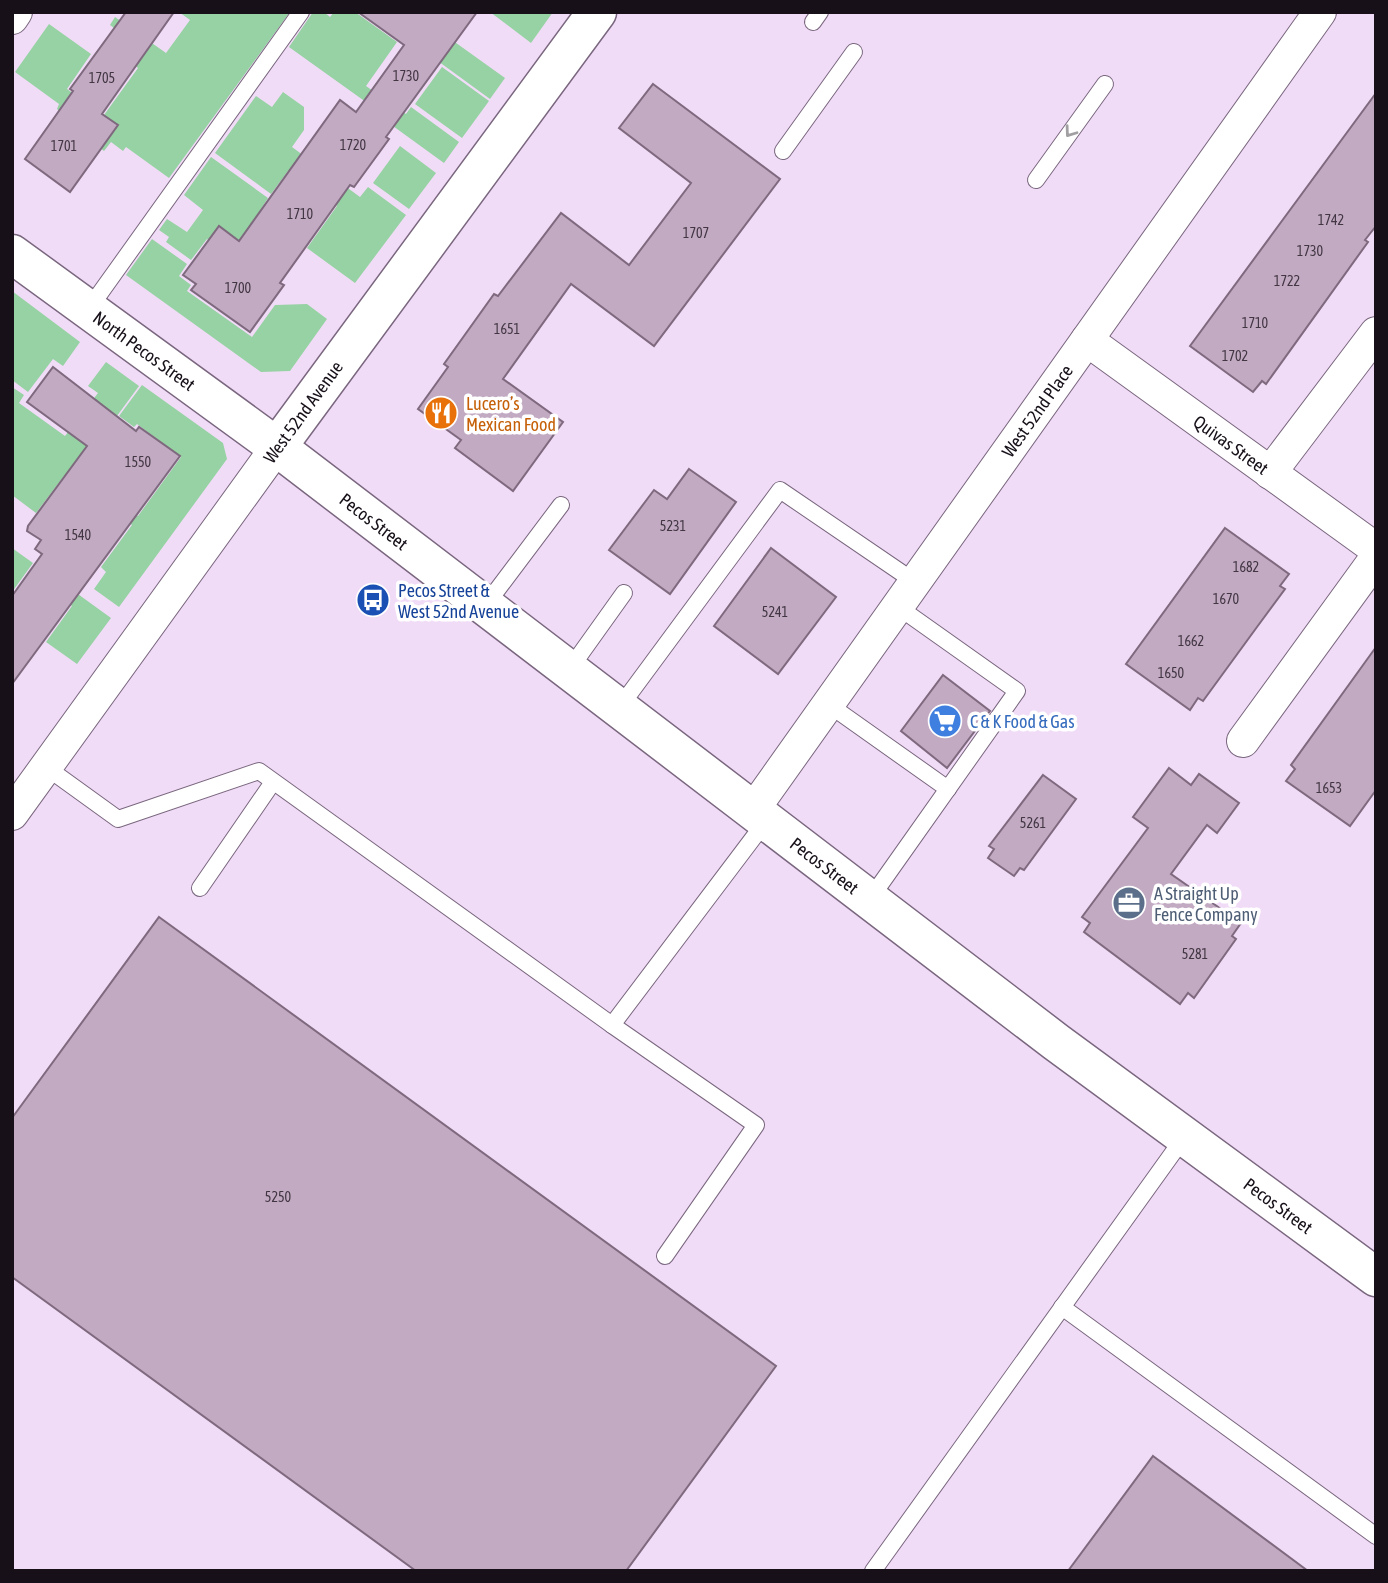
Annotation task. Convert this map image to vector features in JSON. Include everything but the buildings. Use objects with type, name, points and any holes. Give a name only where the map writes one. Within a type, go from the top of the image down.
[{"type":"main road","name":"West 52nd Avenue","points":[[277,447],[597,12]]},
{"type":"main road","name":"North Pecos Street","points":[[12,254],[277,447]]},
{"type":"main road","name":"Pecos Street","points":[[277,447],[870,900],[1185,1136],[1372,1266]]},
{"type":"street","points":[[12,18],[16,12]]},
{"type":"street","name":"West 52nd Place","points":[[760,815],[828,704],[1320,12]]},
{"type":"street","points":[[1270,472],[1376,333]]},
{"type":"street","name":"Quivas Street","points":[[1087,340],[1376,549]]},
{"type":"street","name":"West 52nd Avenue","points":[[12,814],[277,447]]},
{"type":"street","points":[[1243,741],[1376,558]]},
{"type":"lane","points":[[89,310],[302,12]]},
{"type":"lane","points":[[783,151],[854,52]]},
{"type":"lane","points":[[1036,180],[1105,84]]},
{"type":"lane","points":[[619,708],[780,490],[906,594],[1017,691],[870,900]]},
{"type":"lane","points":[[485,606],[561,505]]},
{"type":"lane","points":[[569,670],[624,593]]},
{"type":"lane","points":[[828,704],[948,789]]},
{"type":"lane","points":[[46,767],[118,819],[258,771],[756,1125],[665,1256]]},
{"type":"lane","points":[[200,888],[273,782]]},
{"type":"lane","points":[[612,1025],[760,815]]},
{"type":"lane","points":[[873,1571],[1185,1136]]},
{"type":"lane","points":[[1062,1307],[1376,1536]]},
{"type":"green space","points":[[179,12],[290,12],[169,178],[126,147],[123,151],[111,142],[104,151],[91,141],[93,136],[57,109],[59,104],[15,72],[49,24],[91,54],[67,89],[104,115],[138,68],[133,64],[143,50],[110,25],[115,17],[166,53],[190,20]]},
{"type":"green space","points":[[313,12],[324,12],[330,17],[334,12],[355,12],[397,42],[366,86],[406,114],[411,107],[459,142],[444,163],[375,113],[377,110],[289,47]]},
{"type":"green space","points":[[490,12],[553,12],[531,43]]},
{"type":"green space","points":[[424,20],[505,78],[490,99],[409,40]]},
{"type":"green space","points":[[442,67],[489,101],[462,138],[415,104]]},
{"type":"green space","points":[[283,92],[304,107],[304,130],[292,147],[360,197],[368,187],[406,215],[355,283],[307,248],[337,206],[288,171],[271,194],[215,153],[256,96],[272,107]]},
{"type":"green space","points":[[400,146],[436,173],[409,209],[373,183]]},
{"type":"green space","points":[[211,157],[268,198],[261,209],[275,220],[266,233],[222,249],[207,239],[191,260],[166,242],[169,237],[159,230],[167,219],[187,232],[203,210],[184,195]]},
{"type":"green space","points":[[152,239],[187,264],[179,276],[191,285],[187,291],[252,337],[275,305],[307,304],[327,319],[290,371],[261,372],[126,275]]},
{"type":"green space","points":[[12,291],[80,342],[63,366],[53,359],[28,392],[12,380]]},
{"type":"green space","points":[[106,362],[139,386],[89,454],[86,492],[64,476],[36,513],[12,495],[12,387],[24,395],[19,403],[65,436],[98,393],[88,386]]},
{"type":"green space","points":[[142,385],[223,443],[227,459],[119,607],[94,589],[106,572],[101,567],[132,525],[89,493],[95,485],[138,516],[181,457],[137,424],[134,427],[119,416]]},
{"type":"green space","points":[[12,548],[33,563],[12,592]]},
{"type":"green space","points":[[35,563],[111,618],[77,664],[46,642],[72,606],[27,574]]},
{"type":"place","name":"Lucero’s Mexican Food","points":[[441,413]]},
{"type":"place","name":"Pecos Street & West 52nd Avenue","points":[[373,600]]},
{"type":"place","name":"C & K Food & Gas","points":[[945,721]]},
{"type":"place","name":"A Straight Up Fence Company","points":[[1129,903]]}]
